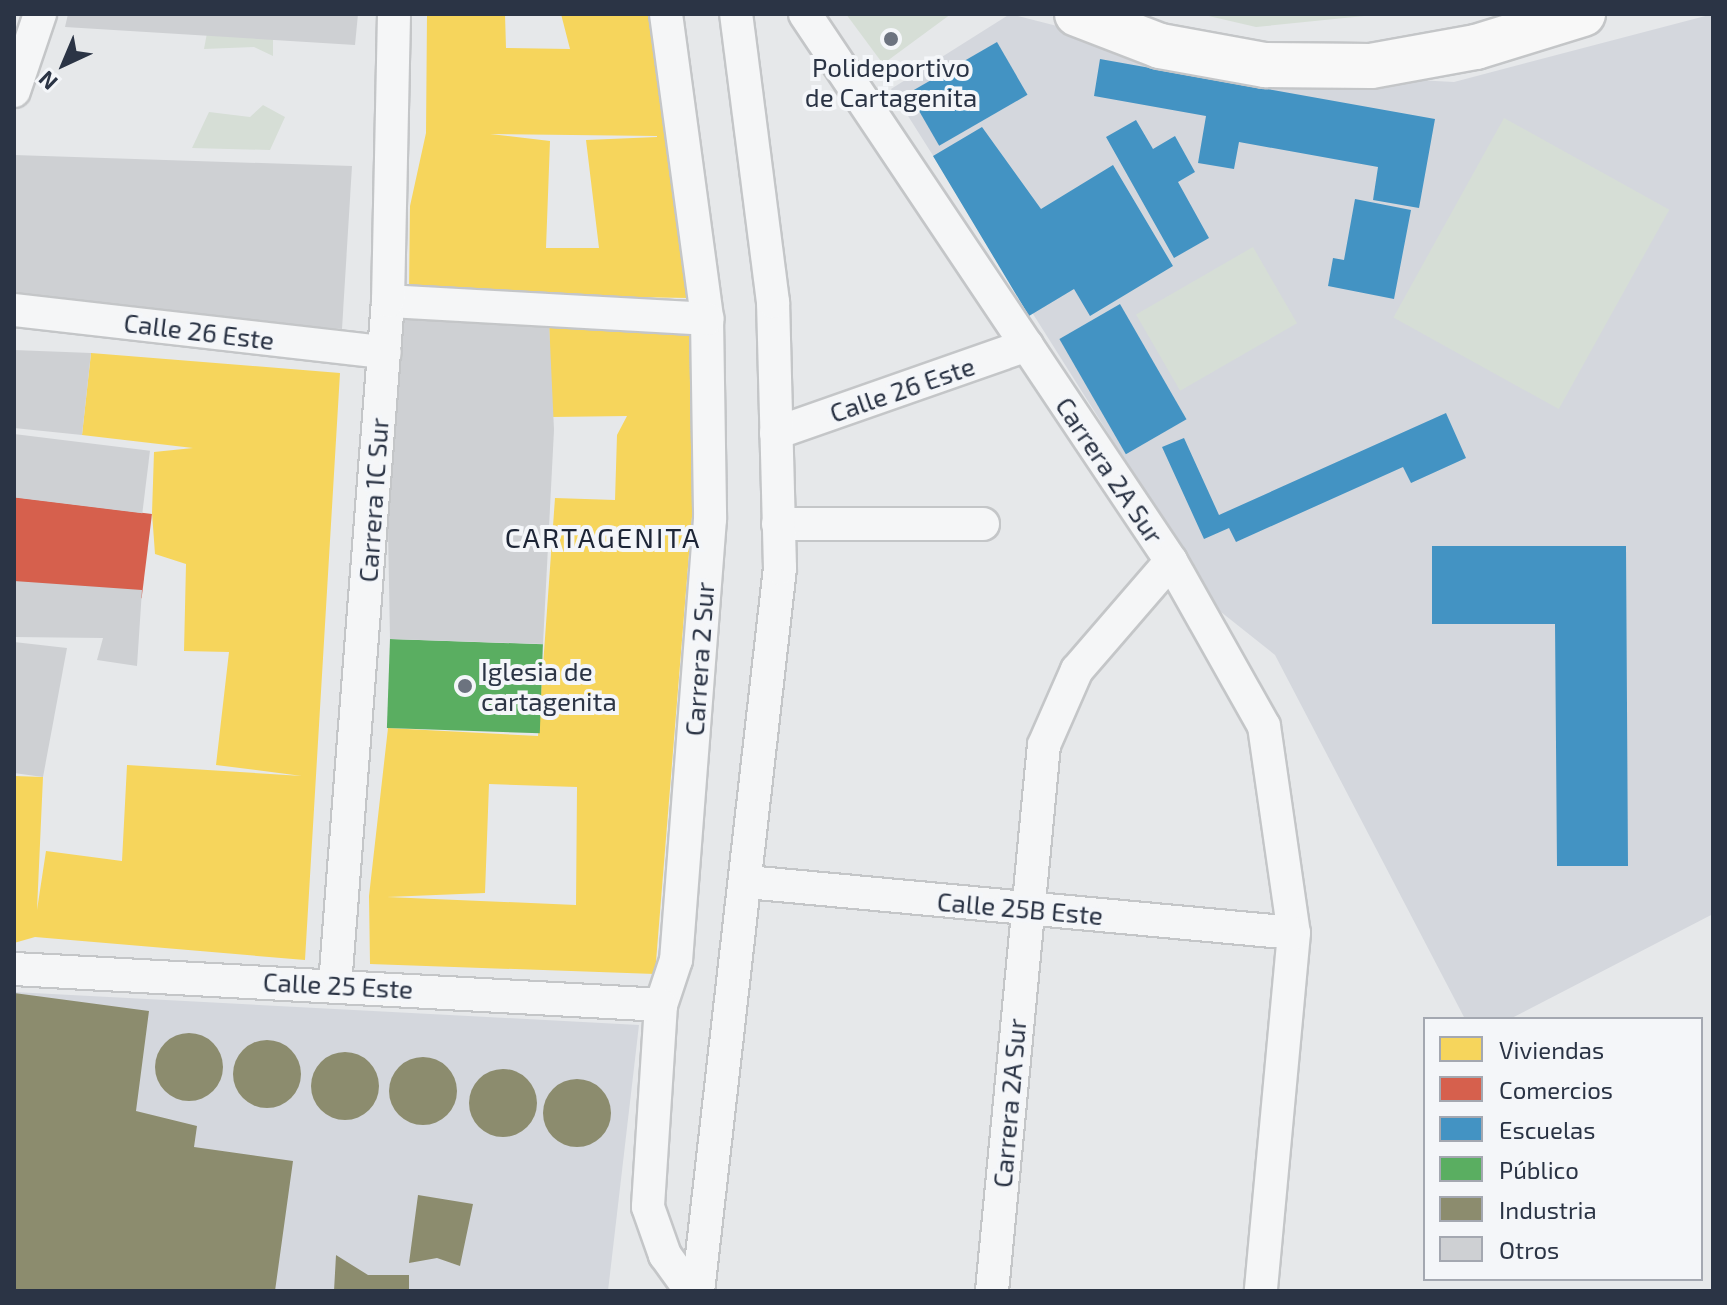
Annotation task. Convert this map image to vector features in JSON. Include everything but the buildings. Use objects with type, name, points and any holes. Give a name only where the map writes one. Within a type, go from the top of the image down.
[{"type":"main road","points":[[1077,14],[1160,46],[1265,65],[1371,66],[1476,47],[1583,14]]},
{"type":"street","points":[[14,91],[40,14]]},
{"type":"street","name":"Carrera 1C Sur","points":[[335,985],[385,352],[394,14]]},
{"type":"street","name":"Carrera 2 Sur","points":[[666,14],[707,319],[710,519],[676,960],[661,1005],[648,1207],[665,1255],[691,1291]]},
{"type":"street","points":[[698,1291],[728,992],[747,882],[778,524],[767,230],[736,14]]},
{"type":"street","name":"Carrera 2A Sur","points":[[805,14],[1171,561],[1077,670],[1044,745],[992,1291]]},
{"type":"street","points":[[388,301],[707,319]]},
{"type":"street","name":"Calle 26 Este","points":[[14,310],[385,352]]},
{"type":"street","name":"Calle 26 Este","points":[[776,433],[1027,345]]},
{"type":"street","points":[[778,524],[983,524]]},
{"type":"street","points":[[1171,561],[1264,726],[1294,933],[1261,1291]]},
{"type":"street","name":"Calle 25B Este","points":[[747,882],[1294,933]]},
{"type":"street","name":"Calle 25 Este","points":[[14,969],[661,1005]]},
{"type":"shaded area","name":"Polideportivo de Cartagenita","points":[[846,14],[951,14],[883,64]]},
{"type":"shaded area","points":[[1010,14],[1229,70],[1454,82],[1713,14],[1713,914],[1514,1017],[1464,1017],[1275,655],[1221,612],[891,89]]},
{"type":"shaded area","points":[[1200,14],[1384,14],[1256,27]]},
{"type":"shaded area","points":[[207,33],[273,37],[273,56],[254,47],[204,49]]},
{"type":"shaded area","points":[[263,105],[285,117],[270,150],[192,148],[209,112],[250,117]]},
{"type":"shaded area","points":[[1504,118],[1669,210],[1559,409],[1393,317]]},
{"type":"shaded area","points":[[1253,247],[1297,323],[1180,391],[1136,314]]},
{"type":"shaded area","points":[[14,992],[639,1025],[608,1291],[14,1291]]},
{"type":"place","name":"Polideportivo de Cartagenita","points":[[891,39]]},
{"type":"place","name":"Iglesia de cartagenita","points":[[465,686]]},
{"type":"district","name":"CARTAGENITA","points":[[603,537]]}]
